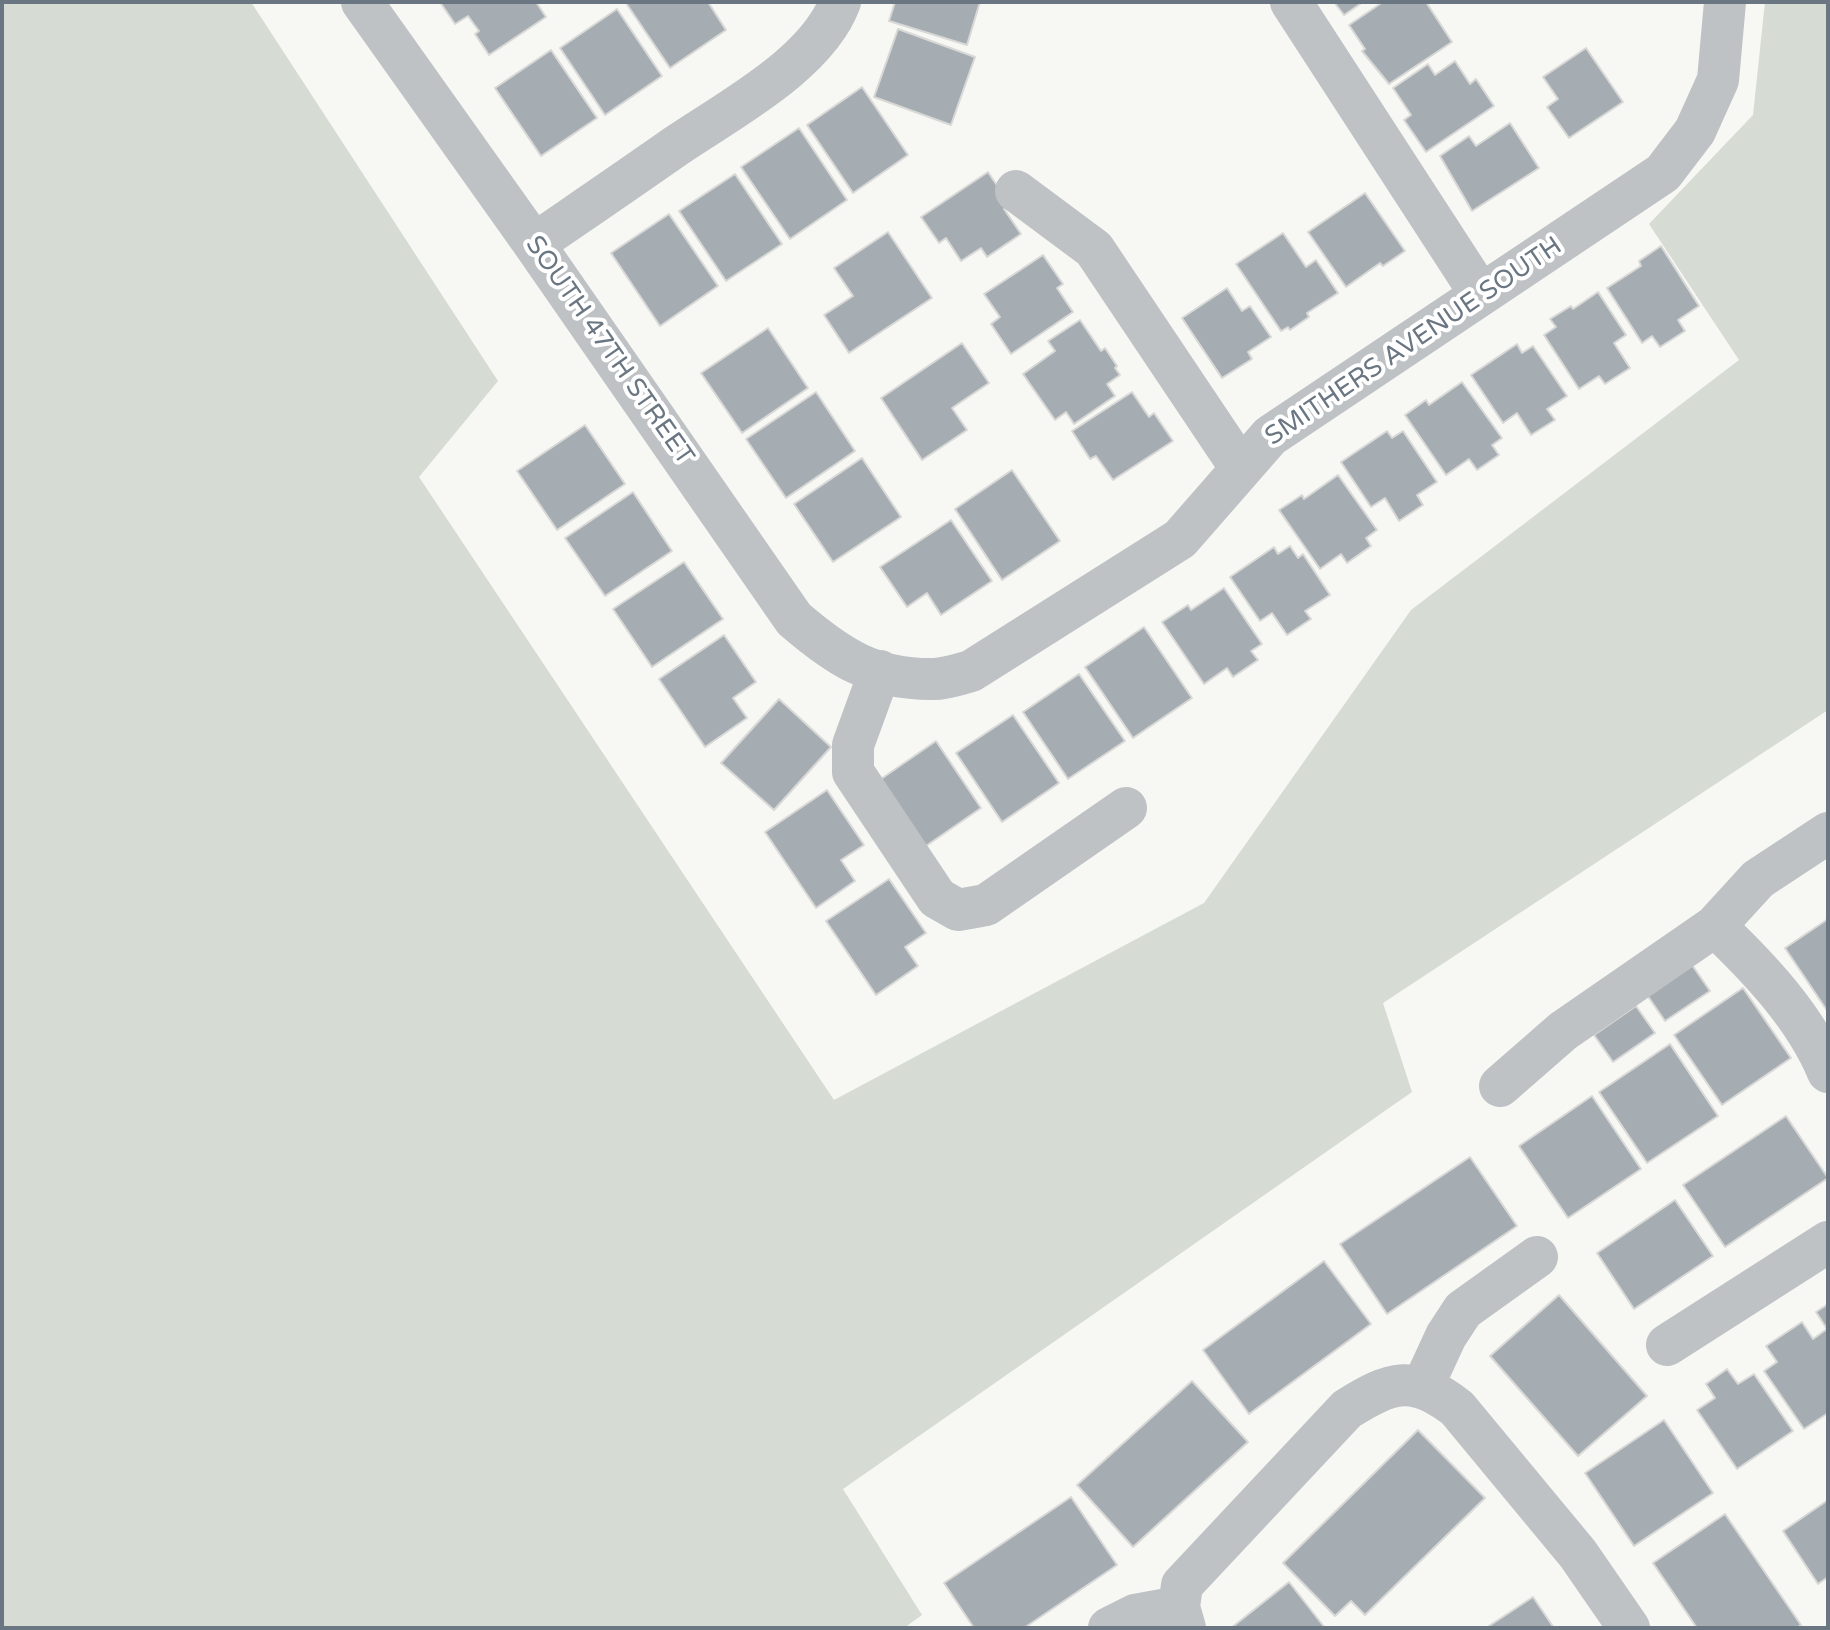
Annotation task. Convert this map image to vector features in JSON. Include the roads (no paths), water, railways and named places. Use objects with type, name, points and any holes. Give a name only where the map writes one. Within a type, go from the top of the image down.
[{"type":"street","name":"SOUTH 47TH STREET","points":[[362,2],[794,619],[827,648],[857,665],[880,671]]},
{"type":"street","points":[[534,244],[768,84],[808,50],[837,12],[840,2]]},
{"type":"street","points":[[1291,2],[1481,295]]},
{"type":"street","name":"SMITHERS AVENUE SOUTH","points":[[880,671],[937,680],[971,671],[1180,539],[1270,436],[1663,173],[1695,131],[1718,80],[1725,2]]},
{"type":"street","points":[[1016,191],[1094,249],[1240,467]]},
{"type":"street","points":[[880,671],[853,745],[853,772],[937,898],[958,910],[986,905],[1126,808]]},
{"type":"street","points":[[1500,1086],[1563,1031],[1715,926],[1758,879],[1828,833]]},
{"type":"street","points":[[1715,926],[1764,973],[1821,1055],[1828,1072]]},
{"type":"street","points":[[1667,1345],[1828,1242]]},
{"type":"street","points":[[1422,1388],[1446,1336],[1463,1310],[1537,1257]]},
{"type":"street","points":[[1109,1628],[1135,1615],[1182,1617],[1182,1585],[1347,1409],[1379,1389],[1412,1384],[1437,1393],[1457,1408],[1578,1554],[1629,1628]]}]
